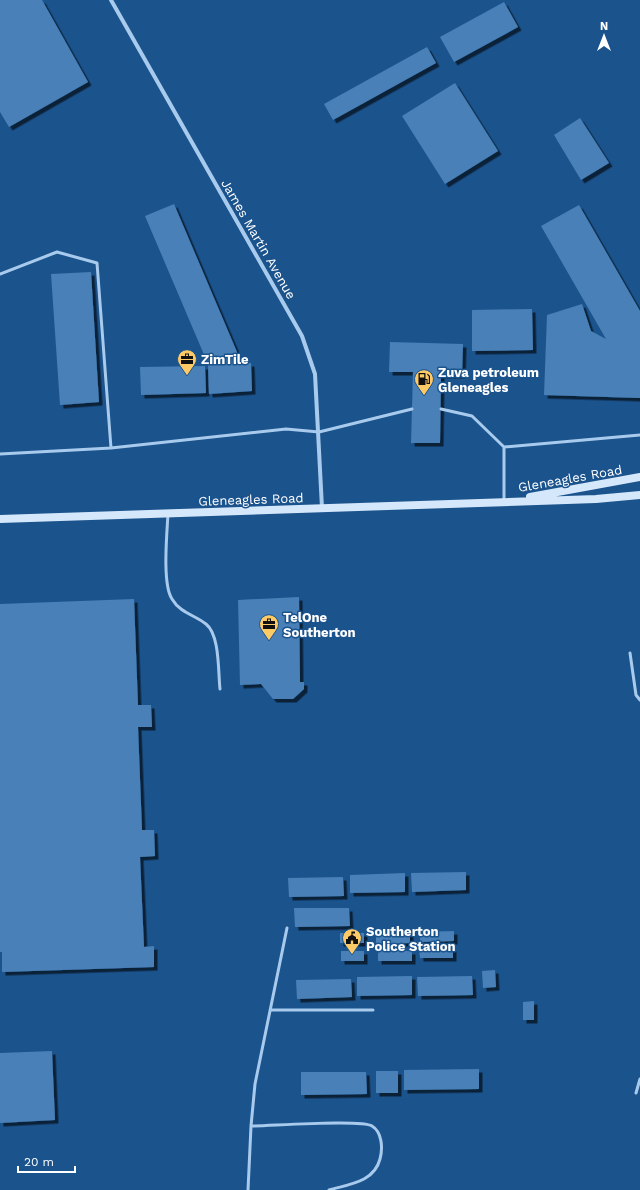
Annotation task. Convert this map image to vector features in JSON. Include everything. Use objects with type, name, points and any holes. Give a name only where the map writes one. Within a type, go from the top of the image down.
[{"type":"street","name":"James Martin Avenue","points":[[111,0],[302,336],[310,355],[315,374],[322,508]]},
{"type":"street","name":"Gleneagles Road","points":[[504,502],[640,477]]},
{"type":"street","name":"Gleneagles Road","points":[[0,519],[625,498],[640,495]]},
{"type":"street","points":[[625,498],[640,500]]},
{"type":"lane","points":[[0,274],[57,252],[97,263],[111,448]]},
{"type":"lane","points":[[0,454],[111,448],[286,429],[319,432],[412,409]]},
{"type":"lane","points":[[441,409],[472,416],[504,447],[504,502]]},
{"type":"lane","points":[[504,447],[640,435]]},
{"type":"lane","points":[[168,514],[166,573],[171,599],[185,613],[207,624],[216,638],[220,689]]},
{"type":"lane","points":[[630,653],[636,695],[640,700]]},
{"type":"lane","points":[[248,1190],[251,1126],[260,1055],[271,1010],[287,928]]},
{"type":"lane","points":[[271,1010],[373,1010]]},
{"type":"lane","points":[[636,1093],[640,1079]]},
{"type":"lane","points":[[251,1126],[346,1123],[370,1124],[377,1129],[381,1137],[381,1158],[376,1170],[369,1177],[361,1181],[329,1190]]},
{"type":"building","points":[[0,0],[42,0],[88,82],[9,127],[0,112]]},
{"type":"building","points":[[504,2],[518,27],[454,62],[440,37]]},
{"type":"building","points":[[427,47],[436,63],[333,120],[324,104]]},
{"type":"building","points":[[455,83],[498,151],[445,184],[402,116]]},
{"type":"building","points":[[580,118],[609,163],[581,180],[554,135]]},
{"type":"building","points":[[174,204],[237,352],[237,364],[251,363],[252,391],[209,394],[208,365],[221,360],[208,364],[145,216]]},
{"type":"building","points":[[579,205],[640,311],[640,398],[544,395],[547,315],[582,304],[591,331],[606,339],[541,226]]},
{"type":"building","points":[[91,272],[99,402],[60,405],[51,274]]},
{"type":"building","points":[[532,309],[533,350],[472,351],[472,310]]},
{"type":"building","points":[[390,342],[463,344],[462,375],[441,375],[440,443],[411,443],[413,372],[389,372]]},
{"type":"building","points":[[205,366],[206,393],[141,395],[140,367]]},
{"type":"building","name":"TelOne Southerton","points":[[299,597],[300,682],[304,682],[304,689],[293,699],[273,699],[261,684],[240,685],[238,600]]},
{"type":"building","points":[[134,599],[138,705],[151,705],[152,727],[138,727],[142,830],[154,830],[155,856],[140,857],[144,947],[154,946],[154,967],[2,972],[2,952],[0,952],[0,604]]},
{"type":"building","points":[[466,872],[466,890],[412,892],[411,873]]},
{"type":"building","points":[[405,873],[405,892],[350,893],[350,875]]},
{"type":"building","points":[[343,877],[344,896],[289,897],[288,878]]},
{"type":"building","points":[[294,908],[349,908],[350,926],[295,927]]},
{"type":"building","points":[[454,931],[454,941],[420,942],[420,932]]},
{"type":"building","points":[[340,933],[364,933],[364,943],[340,943]]},
{"type":"building","points":[[410,933],[410,943],[376,944],[376,934]]},
{"type":"building","points":[[419,948],[453,948],[453,958],[420,958]]},
{"type":"building","points":[[341,951],[364,951],[364,961],[341,961]]},
{"type":"building","points":[[378,951],[412,951],[412,961],[378,961]]},
{"type":"building","points":[[495,970],[496,987],[483,988],[482,971]]},
{"type":"building","points":[[412,976],[412,995],[357,996],[357,977]]},
{"type":"building","points":[[472,976],[473,995],[418,996],[417,977]]},
{"type":"building","points":[[351,979],[352,997],[297,999],[296,980]]},
{"type":"building","points":[[534,1001],[534,1020],[523,1020],[523,1002]]},
{"type":"building","points":[[52,1051],[55,1120],[0,1123],[0,1053]]},
{"type":"building","points":[[479,1069],[479,1089],[404,1090],[404,1070]]},
{"type":"building","points":[[376,1071],[398,1071],[398,1093],[376,1093]]},
{"type":"building","points":[[301,1072],[366,1072],[367,1094],[301,1095]]},
{"type":"place","name":"ZimTile","points":[[187,376]]},
{"type":"place","name":"Zuva petroleum Gleneagles","points":[[424,396]]},
{"type":"place","name":"TelOne Southerton","points":[[269,641]]},
{"type":"place","name":"Southerton Police Station","points":[[352,955]]}]
